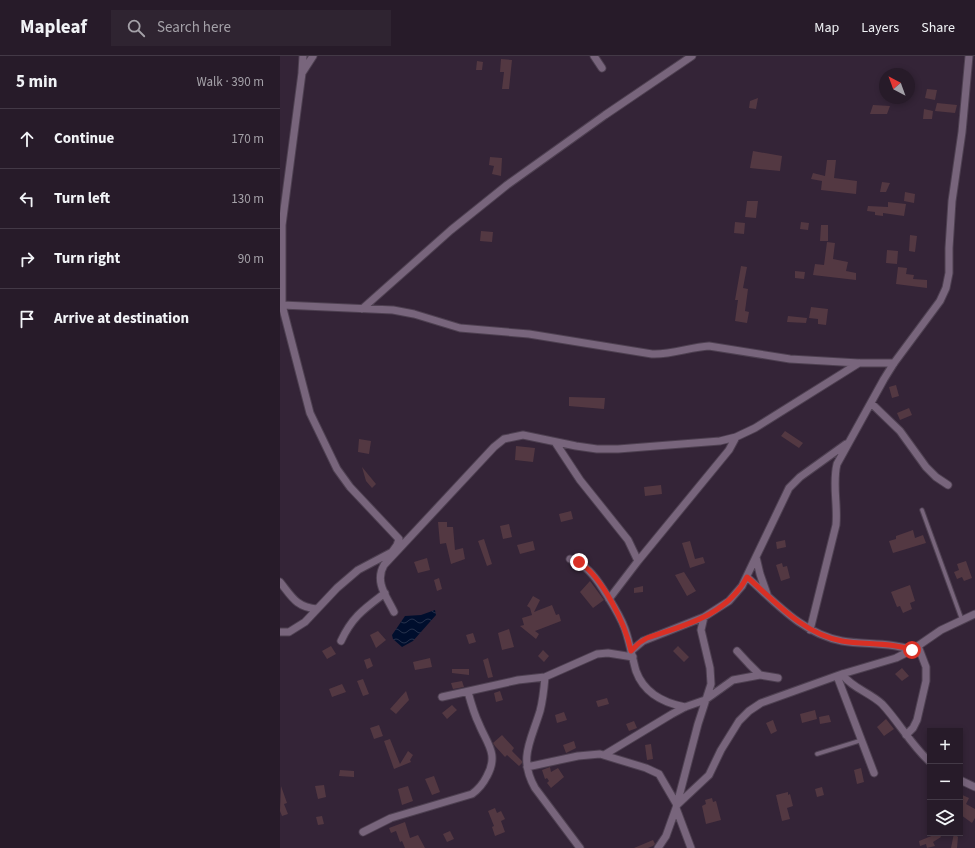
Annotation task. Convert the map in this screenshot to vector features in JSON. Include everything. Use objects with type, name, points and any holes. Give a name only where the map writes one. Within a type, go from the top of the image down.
[{"type":"street","points":[[303,56],[302,73],[281,224],[282,305],[310,413],[337,469],[350,487],[399,539],[399,546],[381,569],[380,582],[394,612]]},
{"type":"street","points":[[302,73],[313,56]]},
{"type":"street","points":[[594,56],[602,68]]},
{"type":"street","points":[[362,308],[451,230],[507,185],[605,115],[692,56]]},
{"type":"street","points":[[810,630],[836,525],[837,507],[835,473],[837,464],[894,363],[940,301],[946,288],[949,273],[952,201],[962,132],[969,56]]},
{"type":"street","points":[[282,305],[362,308],[404,312],[460,328],[529,334],[652,354],[667,354],[709,346],[790,358],[859,363],[894,363]]},
{"type":"street","points":[[280,632],[289,632],[305,622],[318,610],[336,588],[358,570],[392,552],[399,546],[499,442],[510,437],[523,434],[555,442],[596,449],[712,443],[736,437],[755,428],[859,363]]},
{"type":"street","points":[[871,404],[900,431],[926,467],[936,477],[948,484]]},
{"type":"street","points":[[609,600],[638,561],[729,450],[736,437]]},
{"type":"street","points":[[555,442],[583,484],[628,540],[638,561]]},
{"type":"street","points":[[632,654],[639,643],[647,638],[704,617],[730,601],[747,577],[789,488],[800,477],[848,443]]},
{"type":"street","points":[[756,557],[768,596]]},
{"type":"street","points":[[570,559],[587,567],[593,574],[622,621],[637,672],[645,686],[656,697],[670,704],[685,707]]},
{"type":"street","points":[[747,577],[799,623],[810,630],[832,639],[915,648]]},
{"type":"street","points":[[280,582],[297,602],[306,608],[318,610]]},
{"type":"street","points":[[341,641],[346,628],[354,618],[385,593]]},
{"type":"street","points":[[677,807],[709,775],[739,721],[749,711],[761,703],[840,675],[896,658],[915,648],[941,630],[975,614]]},
{"type":"street","points":[[664,848],[666,836],[677,807],[705,700],[711,684],[711,676],[701,630],[704,617]]},
{"type":"street","points":[[906,735],[913,728],[917,720],[926,681],[926,667],[915,648]]},
{"type":"street","points":[[737,651],[760,675]]},
{"type":"street","points":[[442,697],[518,680],[545,677],[597,654],[632,654]]},
{"type":"street","points":[[604,755],[685,707],[705,700],[733,680],[760,675],[778,678]]},
{"type":"street","points":[[840,675],[855,687],[878,701],[927,759]]},
{"type":"street","points":[[840,675],[874,773]]},
{"type":"street","points":[[545,677],[542,704],[528,747],[526,767],[535,788],[580,848]]},
{"type":"street","points":[[362,832],[391,818],[472,794],[483,784],[492,765],[493,755],[490,746],[477,722],[468,692]]},
{"type":"street","points":[[526,767],[578,756],[600,754],[646,768],[659,774],[677,807],[691,848]]},
{"type":"street","points":[[963,781],[975,787]]},
{"type":"street","points":[[658,848],[666,836]]},
{"type":"lane","points":[[922,510],[962,620]]},
{"type":"lane","points":[[817,754],[862,740]]},
{"type":"water","points":[[435,610],[436,615],[413,641],[402,647],[393,639],[392,635],[405,616],[421,615]]},
{"type":"building","points":[[501,59],[512,60],[509,89],[502,89],[504,72],[500,72]]},
{"type":"building","points":[[477,61],[483,62],[482,70],[476,70]]},
{"type":"building","points":[[927,89],[937,90],[935,100],[925,98]]},
{"type":"building","points":[[758,98],[756,109],[749,108],[750,101]]},
{"type":"building","points":[[937,103],[957,105],[955,113],[935,111]]},
{"type":"building","points":[[873,105],[890,106],[887,114],[870,114]]},
{"type":"building","points":[[924,109],[933,111],[932,119],[923,119]]},
{"type":"building","points":[[753,151],[782,156],[780,171],[750,168]]},
{"type":"building","points":[[490,157],[502,158],[501,176],[492,174],[494,166],[489,165]]},
{"type":"building","points":[[827,160],[836,160],[834,178],[857,181],[856,194],[821,190],[822,181],[811,179],[813,173],[825,176]]},
{"type":"building","points":[[882,182],[890,183],[886,192],[880,192]]},
{"type":"building","points":[[905,192],[915,194],[914,203],[904,201]]},
{"type":"building","points":[[747,201],[758,201],[756,218],[745,217]]},
{"type":"building","points":[[888,202],[906,204],[904,216],[883,213],[883,216],[875,215],[875,212],[867,211],[868,206],[888,207]]},
{"type":"building","points":[[735,222],[745,223],[744,234],[734,233]]},
{"type":"building","points":[[801,222],[809,223],[808,230],[800,229]]},
{"type":"building","points":[[821,225],[828,225],[828,241],[820,241]]},
{"type":"building","points":[[481,231],[493,232],[492,242],[480,241]]},
{"type":"building","points":[[910,235],[917,236],[915,252],[909,251]]},
{"type":"building","points":[[827,242],[835,243],[833,259],[848,262],[846,271],[856,273],[856,280],[813,275],[815,264],[824,265]]},
{"type":"building","points":[[887,250],[898,251],[897,264],[886,263]]},
{"type":"building","points":[[741,266],[747,267],[743,288],[748,289],[745,311],[749,312],[747,323],[735,321],[738,300],[735,300]]},
{"type":"building","points":[[898,267],[907,268],[906,274],[914,275],[913,279],[927,280],[927,288],[896,284]]},
{"type":"building","points":[[795,271],[805,272],[804,279],[795,278]]},
{"type":"building","points":[[811,307],[828,309],[826,325],[818,324],[818,319],[809,318]]},
{"type":"building","points":[[788,316],[807,318],[806,323],[787,322]]},
{"type":"building","points":[[896,385],[899,396],[892,398],[889,387]]},
{"type":"building","points":[[569,397],[605,398],[604,409],[569,406]]},
{"type":"building","points":[[909,408],[912,415],[900,420],[897,413]]},
{"type":"building","points":[[785,431],[803,443],[799,448],[781,436]]},
{"type":"building","points":[[359,439],[371,441],[369,454],[358,452]]},
{"type":"building","points":[[516,446],[535,448],[533,462],[515,460]]},
{"type":"building","points":[[362,467],[376,484],[372,488],[366,481]]},
{"type":"building","points":[[661,485],[662,494],[645,496],[644,487]]},
{"type":"building","points":[[571,511],[573,519],[561,522],[559,514]]},
{"type":"building","points":[[438,522],[447,522],[447,527],[453,527],[455,550],[463,548],[465,559],[451,564],[446,543],[440,544]]},
{"type":"building","points":[[509,524],[512,537],[503,539],[500,526]]},
{"type":"building","points":[[913,530],[915,538],[923,535],[926,543],[893,553],[889,541],[896,539],[896,536]]},
{"type":"building","points":[[484,539],[492,564],[487,566],[478,541]]},
{"type":"building","points":[[785,540],[786,547],[777,549],[776,542]]},
{"type":"building","points":[[533,541],[535,550],[520,554],[517,545]]},
{"type":"building","points":[[690,541],[695,559],[703,557],[705,563],[690,568],[682,543]]},
{"type":"building","points":[[427,558],[430,570],[418,573],[414,562]]},
{"type":"building","points":[[966,561],[972,578],[964,581],[962,577],[957,579],[954,572],[959,570],[957,564]]},
{"type":"building","points":[[782,563],[783,567],[787,566],[790,578],[781,581],[776,565]]},
{"type":"building","points":[[684,572],[696,591],[687,596],[675,575]]},
{"type":"building","points":[[439,578],[442,589],[437,591],[434,580]]},
{"type":"building","points":[[590,581],[604,600],[593,608],[580,592]]},
{"type":"building","points":[[910,585],[915,601],[910,603],[912,609],[903,613],[900,606],[897,607],[891,592]]},
{"type":"building","points":[[643,586],[643,592],[634,593],[634,588]]},
{"type":"building","points":[[533,596],[540,600],[534,612],[552,605],[556,615],[559,614],[561,621],[535,631],[539,634],[536,639],[520,626],[524,625],[522,618],[532,615],[530,608],[527,606]]},
{"type":"building","points":[[509,629],[514,647],[502,650],[498,633]]},
{"type":"building","points":[[378,631],[386,640],[376,648],[370,635]]},
{"type":"building","points":[[473,633],[476,642],[469,644],[466,635]]},
{"type":"building","points":[[331,646],[336,654],[327,659],[322,651]]},
{"type":"building","points":[[678,646],[689,657],[684,662],[673,651]]},
{"type":"building","points":[[543,650],[549,656],[544,662],[538,656]]},
{"type":"building","points":[[370,658],[373,666],[367,669],[364,660]]},
{"type":"building","points":[[430,658],[432,667],[415,670],[413,662]]},
{"type":"building","points":[[488,658],[493,677],[488,678],[483,660]]},
{"type":"building","points":[[902,668],[909,676],[902,681],[895,674]]},
{"type":"building","points":[[452,669],[469,669],[469,675],[452,673]]},
{"type":"building","points":[[363,679],[369,694],[363,696],[357,681]]},
{"type":"building","points":[[462,681],[464,687],[453,689],[451,683]]},
{"type":"building","points":[[342,684],[346,692],[332,697],[329,689]]},
{"type":"building","points":[[406,691],[409,700],[396,714],[390,709]]},
{"type":"building","points":[[500,691],[503,700],[496,702],[494,693]]},
{"type":"building","points":[[607,698],[609,704],[598,707],[596,701]]},
{"type":"building","points":[[452,705],[457,710],[447,719],[442,713]]},
{"type":"building","points":[[815,710],[817,719],[802,723],[800,714]]},
{"type":"building","points":[[564,712],[567,720],[557,723],[555,715]]},
{"type":"building","points":[[829,715],[831,722],[820,724],[819,717]]},
{"type":"building","points":[[886,719],[894,729],[884,736],[877,727]]},
{"type":"building","points":[[773,720],[777,731],[771,734],[766,723]]},
{"type":"building","points":[[634,721],[637,728],[629,731],[626,724]]},
{"type":"building","points":[[379,725],[383,736],[374,739],[370,728]]},
{"type":"building","points":[[502,735],[514,748],[512,751],[522,761],[519,766],[507,755],[505,757],[493,743]]},
{"type":"building","points":[[390,739],[400,764],[408,751],[413,755],[410,760],[411,762],[394,769],[384,741]]},
{"type":"building","points":[[574,741],[576,748],[566,753],[563,745]]},
{"type":"building","points":[[651,744],[653,759],[647,760],[645,745]]},
{"type":"building","points":[[550,767],[551,772],[558,768],[564,777],[551,788],[547,783],[549,781],[547,778],[545,779],[542,770]]},
{"type":"building","points":[[861,768],[864,782],[857,784],[854,770]]},
{"type":"building","points":[[340,770],[354,771],[354,777],[339,776]]},
{"type":"building","points":[[434,776],[440,792],[432,795],[425,779]]},
{"type":"building","points":[[324,785],[326,797],[318,799],[315,786]]},
{"type":"building","points":[[281,786],[287,803],[284,804],[288,814],[282,816],[280,811]]},
{"type":"building","points":[[408,786],[413,801],[402,805],[398,789]]},
{"type":"building","points":[[822,787],[824,795],[817,797],[815,789]]},
{"type":"building","points":[[788,792],[788,795],[790,794],[793,806],[787,808],[790,819],[782,821],[776,795]]},
{"type":"building","points":[[963,795],[969,798],[966,804],[975,809],[975,818],[972,823],[963,816]]},
{"type":"building","points":[[712,798],[713,802],[716,801],[721,820],[706,824],[702,806],[706,804],[705,800]]},
{"type":"building","points":[[495,808],[497,813],[501,811],[505,819],[501,821],[505,832],[495,836],[492,827],[494,826],[488,811]]},
{"type":"building","points":[[322,816],[324,824],[318,825],[316,817]]},
{"type":"building","points":[[405,822],[410,838],[418,835],[425,848],[405,848],[402,841],[400,842],[396,831],[391,833],[389,828]]},
{"type":"building","points":[[450,831],[454,839],[447,842],[443,834]]},
{"type":"building","points":[[932,836],[941,837],[933,842],[935,846],[927,848],[926,844],[920,846],[919,841]]},
{"type":"building","points":[[953,836],[957,836],[957,848],[951,848]]},
{"type":"building","points":[[653,840],[655,844],[653,846],[648,848],[634,848]]},
{"type":"route","points":[[579,562],[587,567],[593,574],[617,612],[626,630],[631,651],[647,638],[704,617],[722,607],[736,594],[747,577],[799,623],[820,635],[844,641],[897,646],[912,650]]}]
